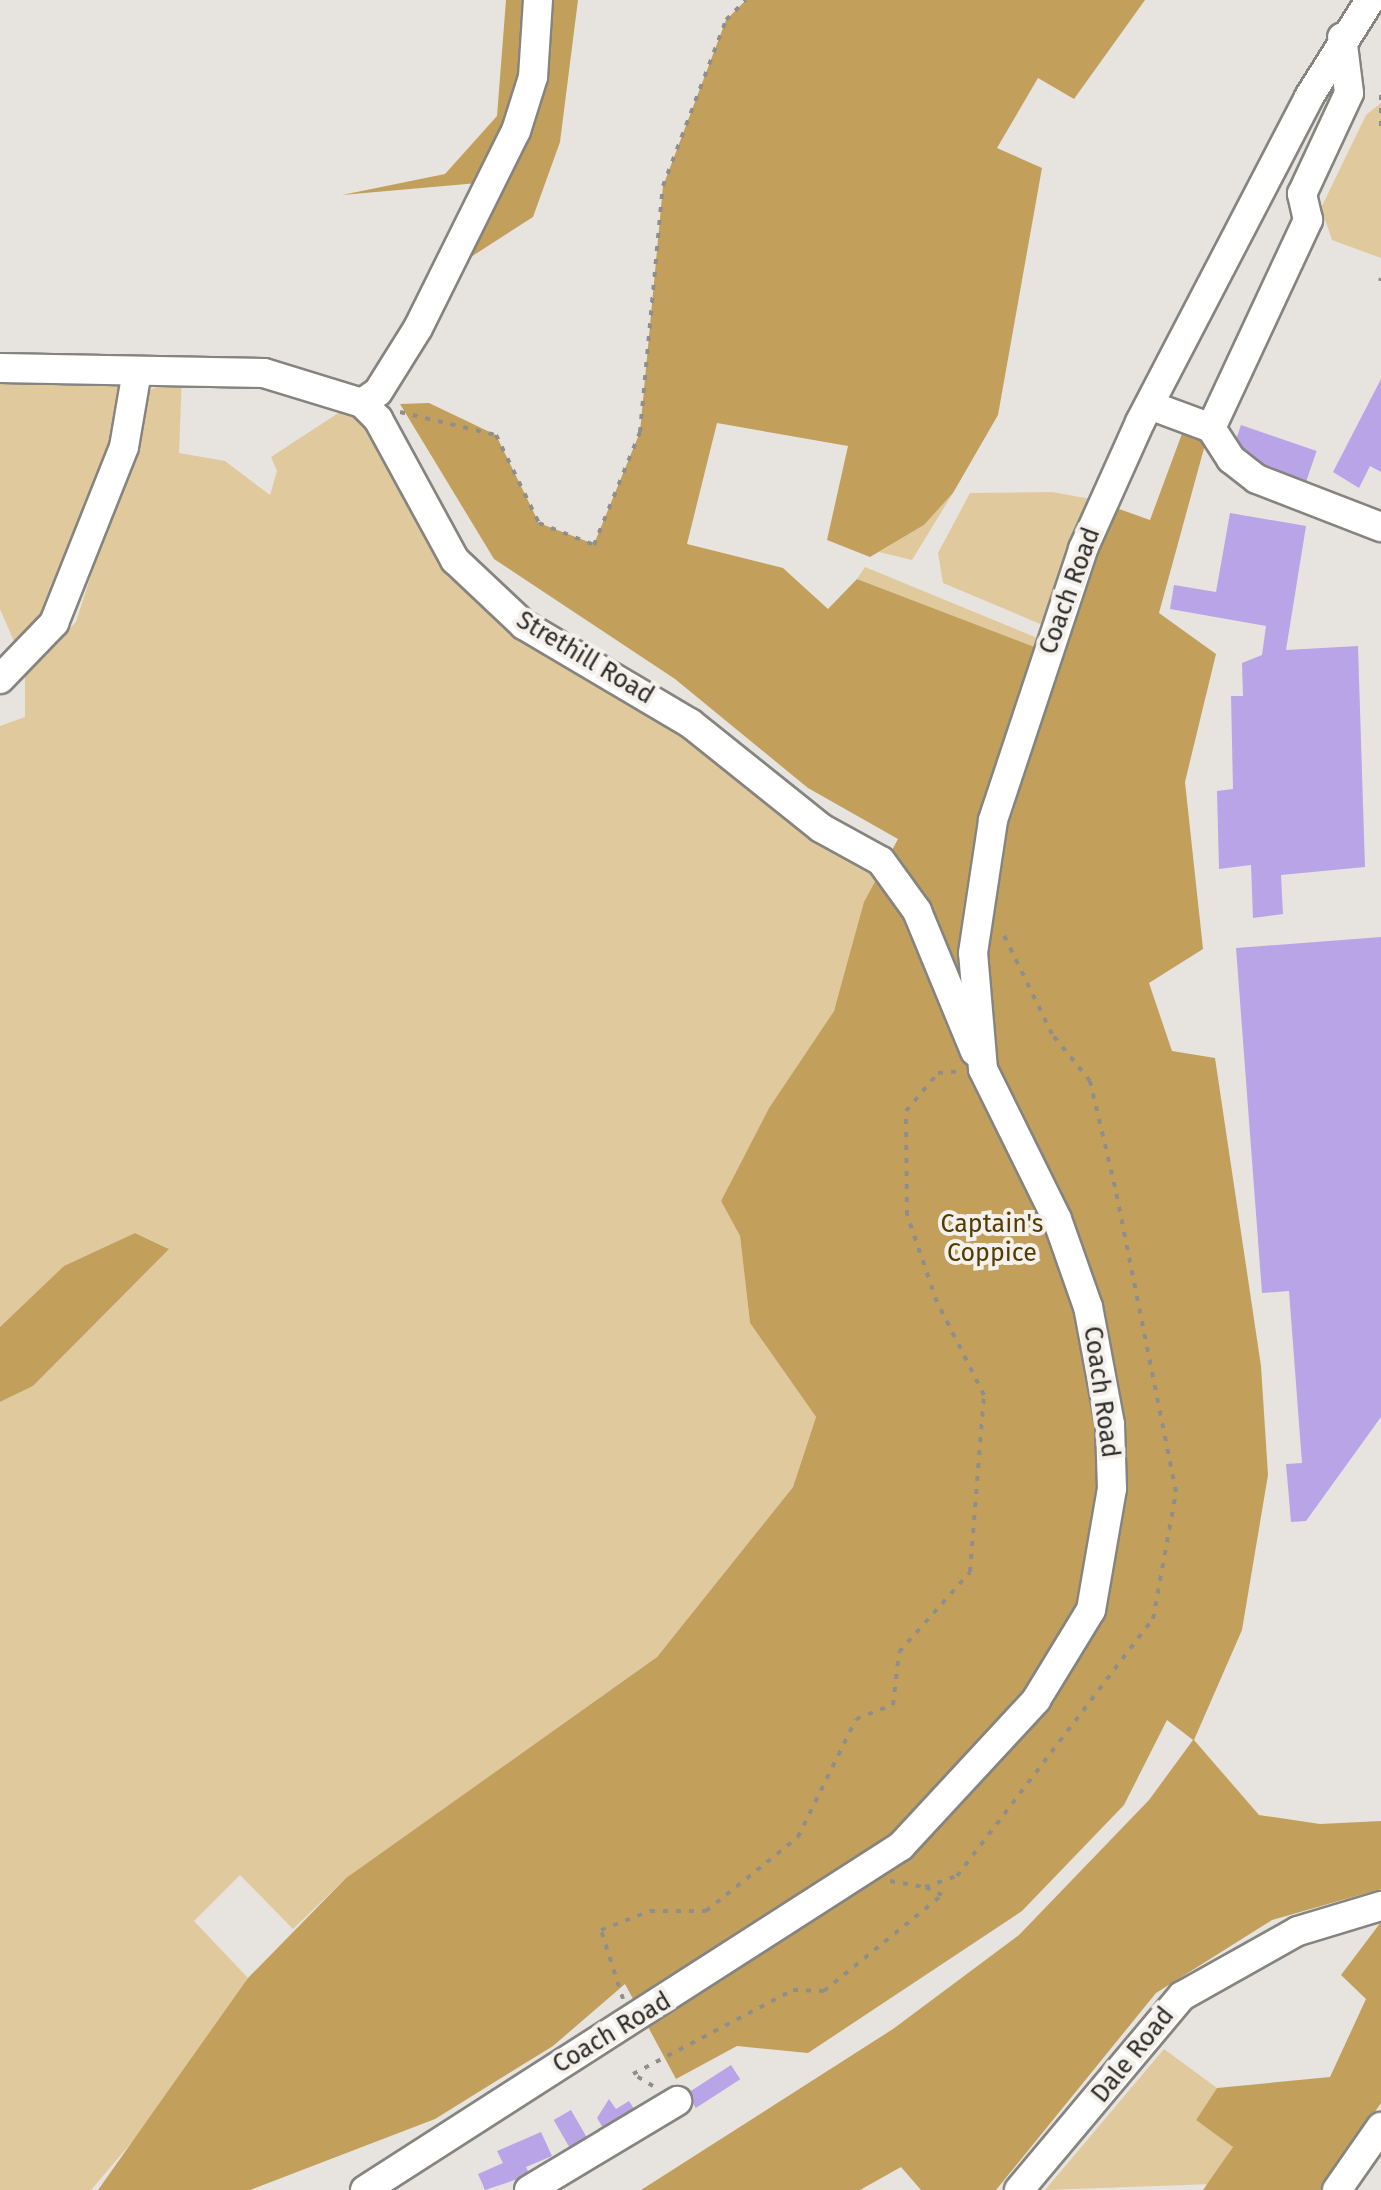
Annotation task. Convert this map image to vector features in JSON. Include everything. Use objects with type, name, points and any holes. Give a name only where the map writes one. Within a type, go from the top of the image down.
[{"type":"street","points":[[0,368],[264,374],[362,404],[378,392],[418,328],[516,131],[533,76],[538,0]]},
{"type":"street","name":"Coach Road","points":[[365,2190],[902,1846],[1048,1685],[1079,1636],[1104,1569],[1110,1424],[1088,1307],[1027,1148],[983,1069],[974,954],[993,820],[1083,548],[1342,36],[1370,0]]},
{"type":"street","points":[[1210,428],[1308,220],[1302,194],[1349,92],[1342,36]]},
{"type":"street","points":[[0,679],[36,649],[62,606],[124,446],[137,371]]},
{"type":"street","name":"Strethill Road","points":[[362,404],[378,420],[455,560],[524,625],[690,722],[821,828],[882,861],[917,911],[983,1069]]},
{"type":"street","points":[[1152,406],[1210,428],[1231,460],[1256,479],[1381,527]]},
{"type":"street","name":"Dale Road","points":[[1019,2190],[1182,1996],[1298,1930],[1381,1906]]},
{"type":"street","points":[[529,2190],[677,2101]]},
{"type":"street","points":[[1337,2190],[1381,2127]]},
{"type":"path","points":[[362,404],[496,435],[539,523],[594,544],[640,432],[663,186],[726,20],[746,0]]},
{"type":"path","points":[[1381,94],[1381,133]]},
{"type":"path","points":[[925,1887],[957,1876],[1153,1620],[1176,1492],[1090,1080],[1052,1034],[982,889]]},
{"type":"path","points":[[630,2022],[601,1930],[650,1911],[706,1911],[798,1837],[856,1719],[893,1706],[899,1652],[970,1572],[986,1452],[984,1395],[937,1302],[906,1215],[906,1111],[938,1073],[983,1069]]},
{"type":"path","points":[[677,2101],[634,2074],[793,1990],[824,1991],[942,1894],[868,1871]]},
{"type":"shaded area","points":[[1381,103],[1381,258],[1332,240],[1321,208],[1366,115]]},
{"type":"shaded area","points":[[0,376],[120,379],[120,409],[92,512],[58,595],[19,653],[0,609]]},
{"type":"shaded area","points":[[182,376],[179,453],[225,461],[270,495],[277,471],[271,457],[346,408],[369,433],[442,569],[537,648],[701,742],[877,879],[834,1011],[769,1108],[721,1201],[740,1236],[750,1323],[816,1417],[793,1487],[657,1657],[346,1878],[293,1929],[240,1875],[194,1921],[248,1978],[165,2103],[91,2190],[0,2190],[0,1402],[33,1386],[168,1248],[135,1233],[65,1266],[0,1327],[0,726],[25,717],[25,673],[76,622],[150,390]]},
{"type":"shaded area","points":[[1052,492],[1091,499],[1045,626],[943,583],[938,553],[970,493]]},
{"type":"shaded area","points":[[953,493],[912,560],[879,552],[924,525]]},
{"type":"shaded area","points":[[865,567],[1040,639],[1037,649],[857,579]]},
{"type":"shaded area","points":[[1164,2049],[1217,2088],[1196,2120],[1233,2146],[1213,2184],[1045,2190]]},
{"type":"green space","points":[[506,0],[527,0],[524,67],[513,117],[478,183],[342,195],[445,174],[497,116]]},
{"type":"green space","points":[[545,0],[578,0],[560,142],[533,217],[460,264]]},
{"type":"green space","name":"Captain's Coppice","points":[[746,0],[1145,0],[1074,99],[1038,78],[997,148],[1042,168],[998,415],[953,493],[924,525],[870,557],[827,540],[848,446],[717,423],[687,544],[783,568],[828,609],[857,579],[1037,648],[1091,499],[1150,520],[1183,431],[1206,441],[1159,613],[1216,654],[1185,782],[1203,949],[1149,983],[1172,1051],[1215,1058],[1261,1366],[1268,1475],[1242,1630],[1194,1740],[1259,1815],[1320,1824],[1381,1821],[1381,1889],[1272,1920],[1156,1993],[996,2190],[921,2190],[901,2167],[860,2190],[641,2190],[893,2029],[1019,1935],[1149,1800],[1193,1740],[1167,1720],[1124,1805],[1022,1911],[808,2053],[737,2046],[676,2079],[625,1984],[553,2046],[435,2119],[250,2190],[98,2190],[248,1978],[346,1878],[657,1657],[793,1487],[816,1417],[750,1323],[740,1236],[721,1201],[769,1108],[834,1011],[864,902],[898,839],[808,788],[675,679],[494,559],[400,404],[429,403],[496,435],[539,523],[594,544],[640,432],[663,186],[726,20]]},
{"type":"green space","points":[[135,1233],[169,1249],[33,1386],[0,1402],[0,1327],[64,1266]]},
{"type":"green space","points":[[1381,1922],[1381,2103],[1320,2190],[1203,2190],[1233,2147],[1196,2120],[1217,2088],[1330,2077],[1366,1999],[1341,1975]]},
{"type":"building","points":[[1381,379],[1381,472],[1370,466],[1359,488],[1333,472]]},
{"type":"building","points":[[1241,425],[1317,451],[1306,481],[1231,455]]},
{"type":"building","points":[[1230,513],[1306,526],[1286,650],[1358,646],[1365,867],[1281,875],[1283,914],[1253,918],[1251,865],[1219,869],[1217,791],[1233,789],[1231,696],[1243,696],[1242,663],[1262,655],[1266,626],[1170,609],[1174,585],[1216,592]]},
{"type":"building","points":[[1381,937],[1381,1417],[1306,1521],[1291,1522],[1286,1464],[1302,1463],[1289,1291],[1262,1293],[1236,948]]},
{"type":"building","points":[[731,2065],[740,2079],[696,2108],[687,2094]]},
{"type":"building","points":[[609,2099],[616,2109],[629,2101],[636,2112],[605,2131],[597,2118]]},
{"type":"building","points":[[571,2110],[588,2139],[571,2149],[554,2120]]},
{"type":"building","points":[[541,2132],[552,2156],[526,2167],[530,2175],[485,2190],[478,2174],[503,2163],[497,2151]]}]
